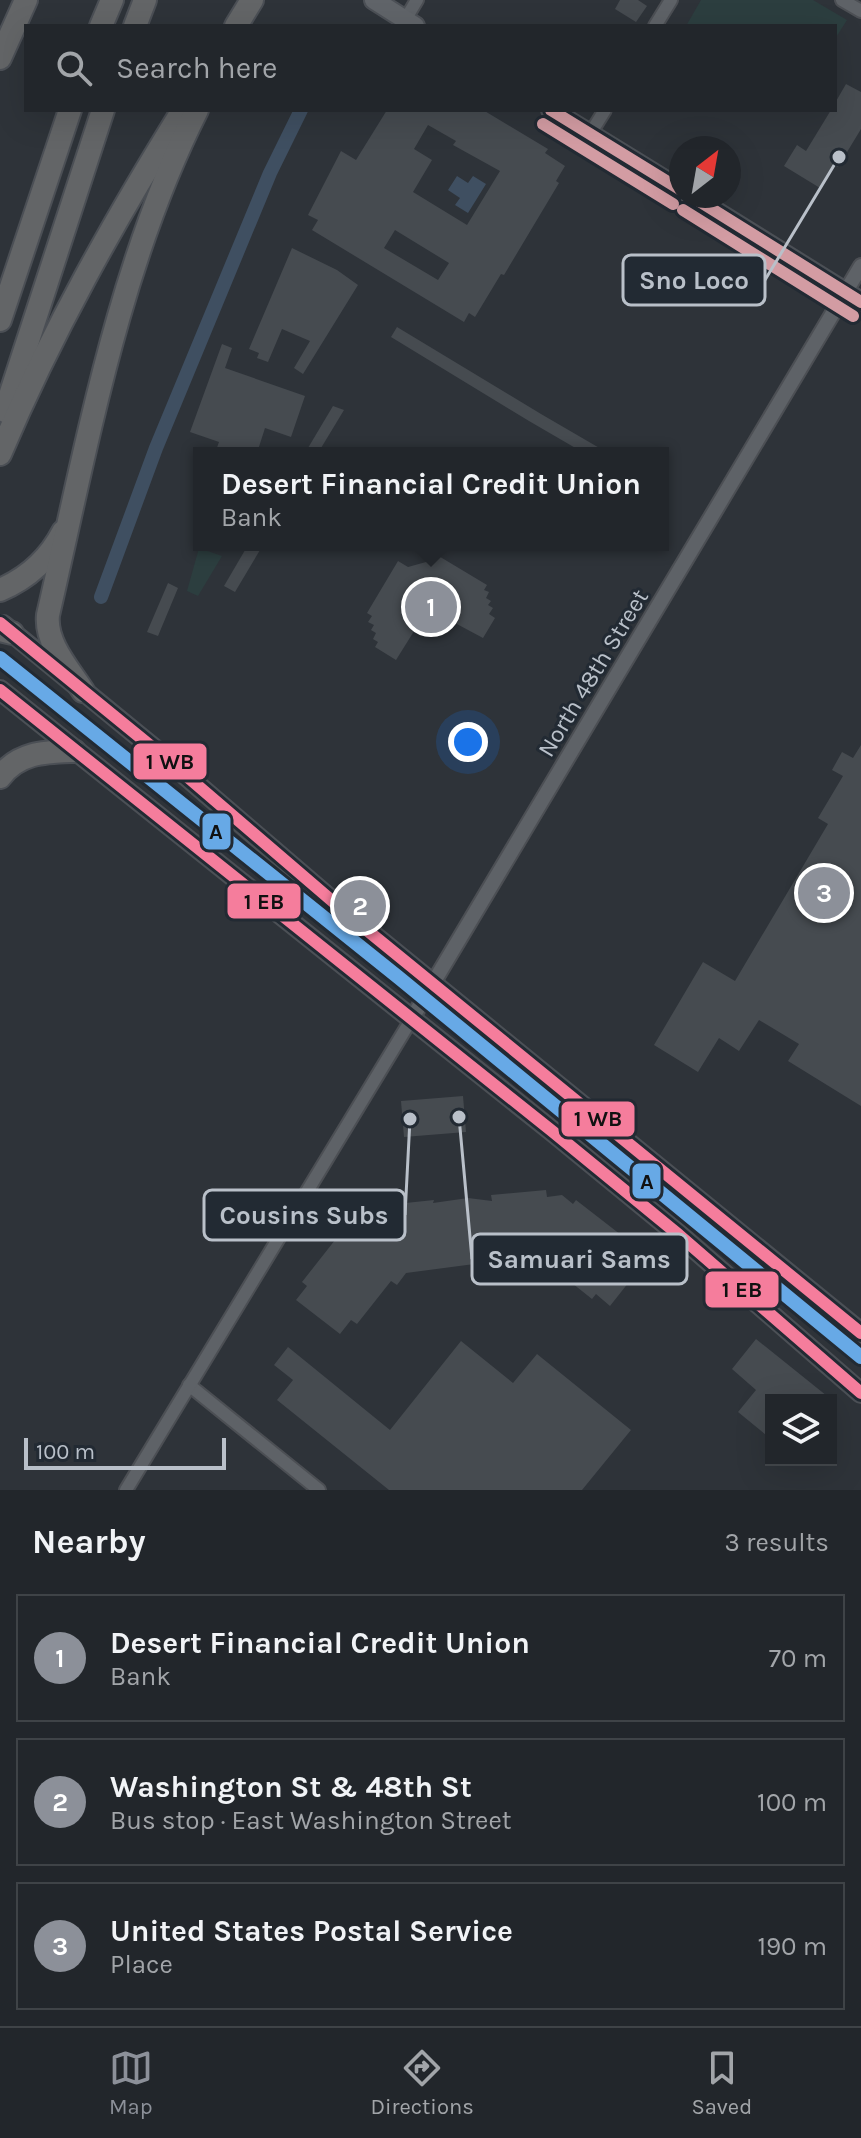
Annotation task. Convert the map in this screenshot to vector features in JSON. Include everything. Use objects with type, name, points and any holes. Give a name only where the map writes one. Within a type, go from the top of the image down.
[{"type":"highway","points":[[0,58],[26,0]]},
{"type":"highway","points":[[101,24],[110,0]]},
{"type":"highway","points":[[136,24],[145,0]]},
{"type":"highway","points":[[239,24],[252,0]]},
{"type":"highway","points":[[0,320],[69,112]]},
{"type":"highway","points":[[0,428],[102,112]]},
{"type":"highway","points":[[0,454],[27,389],[78,286],[182,112]]},
{"type":"highway","points":[[83,691],[58,652],[47,623],[69,520],[136,260],[164,181],[196,112]]},
{"type":"highway","points":[[0,590],[26,576],[44,560],[58,543],[69,520]]},
{"type":"highway","points":[[0,777],[12,764],[28,756],[74,751]]},
{"type":"main road","points":[[378,2],[410,23]]},
{"type":"main road","points":[[554,112],[669,183]]},
{"type":"main road","points":[[710,208],[853,296]]},
{"type":"main road","points":[[4,628],[433,985],[861,1333]]},
{"type":"main road","points":[[0,690],[679,1235],[861,1393]]},
{"type":"street","points":[[410,23],[417,0]]},
{"type":"street","points":[[656,24],[671,0]]},
{"type":"street","points":[[842,0],[861,11]]},
{"type":"street","points":[[590,134],[604,112]]},
{"type":"street","name":"North 48th Street","points":[[411,1020],[853,296],[861,266]]},
{"type":"street","points":[[126,1490],[411,1020]]},
{"type":"street","points":[[189,1385],[319,1490]]},
{"type":"shaded area","points":[[701,0],[813,0],[847,20],[837,36],[837,24],[687,24]]},
{"type":"shaded area","points":[[198,551],[222,556],[198,596],[187,591]]},
{"type":"water","points":[[457,176],[468,183],[473,176],[486,184],[468,213],[455,205],[460,198],[448,190]]},
{"type":"building","points":[[620,0],[638,0],[647,6],[636,22],[615,9]]},
{"type":"building","points":[[846,84],[861,92],[861,129],[838,167],[834,165],[820,188],[784,166],[797,145],[806,151],[830,112],[837,112],[837,100]]},
{"type":"building","points":[[386,112],[486,112],[548,149],[545,153],[565,166],[556,181],[559,183],[504,275],[501,274],[475,317],[469,313],[464,322],[312,230],[318,220],[308,215],[341,151],[356,160]],"holes":[[[428,125],[456,141],[453,145],[500,171],[467,225],[413,192],[432,160],[414,149]],[[395,230],[449,263],[438,280],[384,248]]]},
{"type":"building","points":[[292,248],[337,270],[358,285],[303,374],[294,368],[310,341],[282,329],[268,362],[257,358],[259,353],[249,349]]},
{"type":"building","points":[[397,327],[598,447],[574,447],[391,337]]},
{"type":"building","points":[[222,344],[232,348],[225,368],[305,396],[291,437],[265,428],[259,447],[217,447],[219,442],[190,432]]},
{"type":"building","points":[[333,406],[344,410],[322,447],[309,447]]},
{"type":"building","points":[[244,551],[259,551],[235,592],[224,586]]},
{"type":"building","points":[[432,552],[487,585],[484,590],[489,592],[486,598],[493,608],[489,614],[495,618],[483,638],[440,615],[421,620],[396,660],[375,647],[378,642],[373,639],[376,633],[371,630],[374,625],[368,622],[372,616],[367,613],[398,561],[408,567],[426,562]]},
{"type":"building","points":[[168,583],[178,588],[158,636],[147,632]]},
{"type":"building","points":[[861,745],[861,1106],[788,1061],[799,1044],[759,1020],[739,1051],[719,1038],[698,1072],[654,1045],[703,962],[735,981],[828,824],[818,818],[843,776],[832,770],[842,752],[853,758]]},
{"type":"building","points":[[463,1096],[466,1132],[404,1137],[401,1101]]},
{"type":"building","points":[[546,1190],[547,1197],[562,1195],[573,1204],[576,1200],[634,1245],[629,1252],[644,1263],[610,1306],[596,1294],[592,1299],[548,1264],[543,1270],[531,1261],[482,1263],[406,1273],[397,1285],[391,1281],[357,1324],[351,1320],[340,1334],[296,1300],[307,1286],[302,1282],[350,1221],[356,1226],[365,1214],[378,1212],[377,1206],[468,1198],[492,1201],[491,1195]]},
{"type":"building","points":[[756,1339],[825,1394],[765,1394],[765,1434],[738,1412],[756,1390],[732,1369]]},
{"type":"building","points":[[461,1341],[513,1383],[537,1354],[631,1430],[582,1490],[389,1490],[277,1400],[293,1380],[274,1365],[288,1347],[390,1430]]},
{"type":"waterway","points":[[101,597],[156,448],[270,173],[300,112]]},
{"type":"transit line","points":[[554,112],[669,183]]},
{"type":"transit line","points":[[543,124],[669,202]]},
{"type":"transit line","points":[[710,208],[861,302]]},
{"type":"transit line","points":[[683,210],[853,316]]},
{"type":"transit line","points":[[0,623],[169,761],[352,918],[861,1333]]},
{"type":"transit line","name":"A","points":[[0,658],[398,977],[861,1357]]},
{"type":"transit line","points":[[0,690],[552,1131],[679,1235],[861,1393]]},
{"type":"place","name":"Sno Loco","points":[[839,157]]},
{"type":"place","name":"Desert Financial Credit Union","points":[[431,607]]},
{"type":"place","name":"United States Postal Service","points":[[824,893]]},
{"type":"place","name":"Washington St & 48th St","points":[[360,906]]},
{"type":"place","name":"Samuari Sams","points":[[459,1117]]},
{"type":"place","name":"Cousins Subs","points":[[410,1119]]}]
